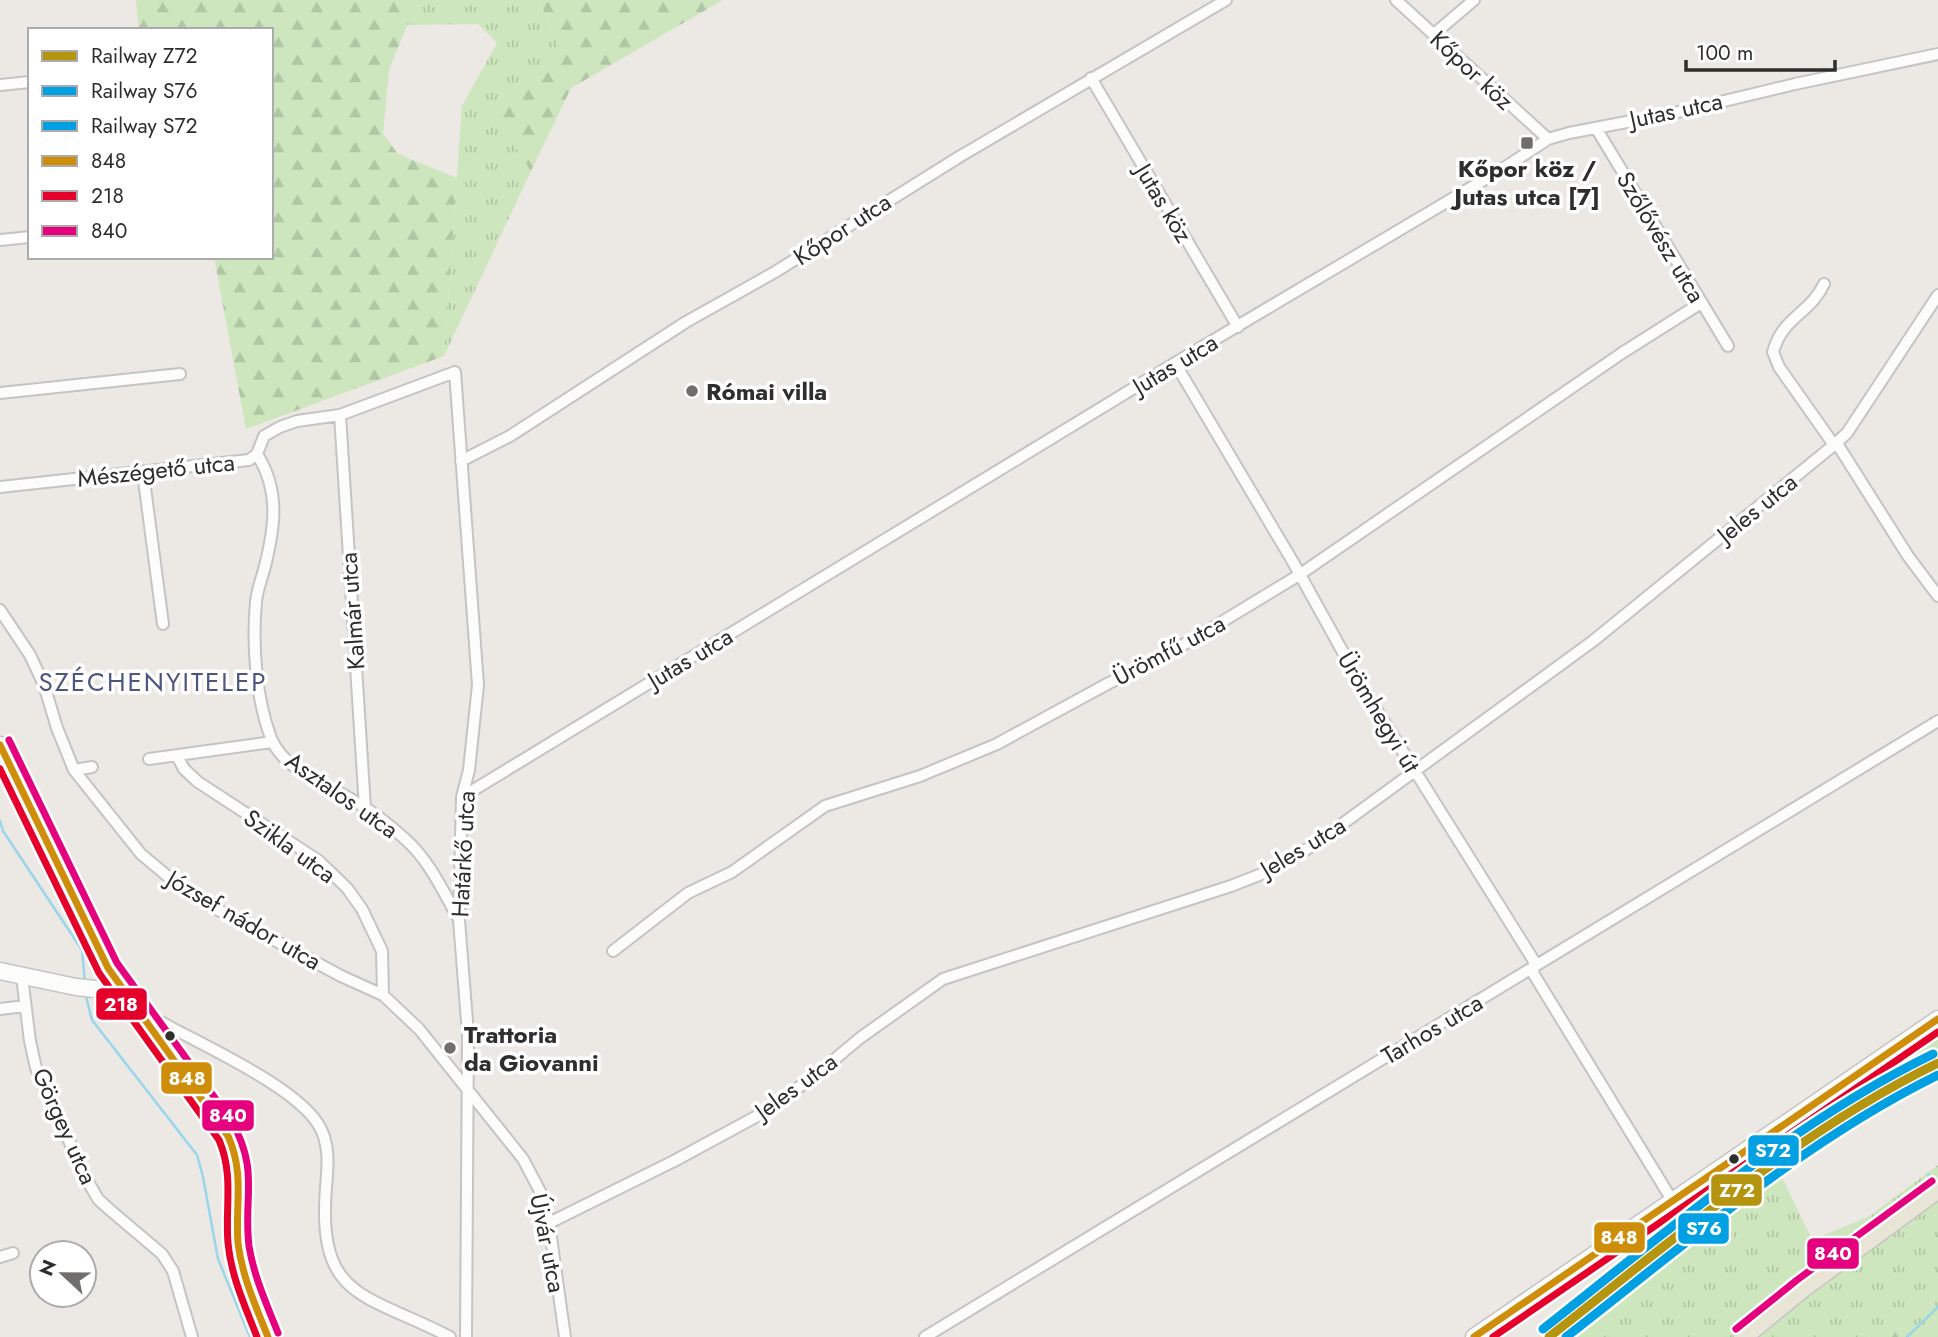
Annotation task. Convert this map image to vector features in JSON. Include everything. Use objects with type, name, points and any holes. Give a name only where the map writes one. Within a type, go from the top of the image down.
[{"type":"main road","points":[[1744,1337],[1803,1288],[1938,1189]]},
{"type":"street","name":"Kőpor utca","points":[[461,461],[510,436],[687,322],[775,272],[889,199],[1091,78],[1226,0]]},
{"type":"street","name":"Kőpor köz","points":[[1396,0],[1548,139]]},
{"type":"street","points":[[1434,34],[1474,0]]},
{"type":"street","name":"Jutas utca","points":[[462,797],[1548,139],[1938,54]]},
{"type":"street","name":"Jutas köz","points":[[1091,78],[1238,327]]},
{"type":"street","points":[[0,85],[28,82]]},
{"type":"street","name":"Szőlővész utca","points":[[1596,128],[1728,346]]},
{"type":"street","points":[[0,240],[28,237]]},
{"type":"street","points":[[1824,284],[1812,302],[1782,330],[1773,352],[1779,367],[1938,596]]},
{"type":"street","name":"Jeles utca","points":[[549,1223],[761,1114],[943,979],[1231,886],[1272,870],[1312,846],[1594,641],[1835,444],[1847,433],[1938,295]]},
{"type":"street","name":"Ürömfű utca","points":[[613,951],[688,894],[732,872],[825,806],[920,776],[997,744],[1109,682],[1164,656],[1299,575],[1622,353],[1701,303]]},
{"type":"street","name":"Ürömhegyi út","points":[[1175,363],[1414,772],[1534,961],[1533,973],[1672,1200]]},
{"type":"street","name":"Határkő utca","points":[[455,372],[478,685],[468,770],[462,797],[458,920],[468,1034],[466,1337]]},
{"type":"street","name":"Mészégető utca","points":[[0,487],[249,460],[257,454],[264,436],[280,427],[297,421],[340,415],[455,372]]},
{"type":"street","points":[[0,393],[180,374]]},
{"type":"street","name":"Kalmár utca","points":[[340,415],[365,808]]},
{"type":"street","name":"Asztalos utca","points":[[257,454],[267,476],[274,512],[272,540],[256,600],[255,637],[260,697],[272,742],[288,762],[365,808],[417,851],[458,920]]},
{"type":"street","points":[[143,472],[163,624]]},
{"type":"street","name":"József nádor utca","points":[[0,610],[30,655],[44,685],[74,770],[141,854],[184,890],[282,945],[383,995],[419,1029],[467,1087]]},
{"type":"street","name":"Tarhos utca","points":[[925,1337],[1938,721]]},
{"type":"street","points":[[149,760],[272,742]]},
{"type":"street","points":[[0,745],[107,968],[223,1126],[233,1147],[239,1168],[237,1231],[240,1255],[246,1280],[268,1337]]},
{"type":"street","name":"Szikla utca","points":[[177,756],[184,769],[198,782],[319,861],[347,888],[362,909],[382,951],[383,995]]},
{"type":"street","points":[[74,770],[92,767]]},
{"type":"street","points":[[0,971],[76,987],[123,992]]},
{"type":"street","name":"Görgey utca","points":[[22,977],[36,1068],[86,1178],[104,1205],[162,1254],[173,1271],[192,1337]]},
{"type":"street","points":[[0,1009],[25,1006]]},
{"type":"street","points":[[1474,1337],[1938,1019]]},
{"type":"street","points":[[145,1020],[163,1023],[263,1079],[303,1106],[319,1126],[327,1151],[325,1236],[332,1264],[340,1277],[359,1294],[450,1337]]},
{"type":"street","name":"Újvár utca","points":[[467,1087],[523,1159],[542,1195],[549,1223],[565,1337]]},
{"type":"street","points":[[0,1256],[13,1253]]},
{"type":"green space","points":[[136,0],[407,0],[407,25],[389,70],[383,134],[398,154],[457,178],[444,356],[246,429],[214,259],[273,259],[273,28],[139,28]]},
{"type":"green space","points":[[407,0],[539,0],[562,54],[489,105],[531,171],[444,356],[462,106],[497,43],[478,24],[407,25]]},
{"type":"green space","points":[[539,0],[723,0],[571,88],[531,171],[489,105],[562,54]]},
{"type":"green space","points":[[1938,1028],[1938,1050],[1887,1076],[1843,1106],[1688,1221],[1678,1208],[1756,1150]]},
{"type":"green space","points":[[1938,1165],[1938,1337],[1908,1337],[1887,1320],[1869,1337],[1571,1337],[1781,1175],[1812,1240],[1868,1217]]},
{"type":"green space","points":[[1887,1320],[1908,1337],[1869,1337]]},
{"type":"waterway","points":[[0,821],[3,831],[82,950],[85,983]]},
{"type":"waterway","points":[[85,993],[92,1020],[197,1155],[218,1259],[250,1337]]},
{"type":"waterway","points":[[1907,1337],[1938,1307]]},
{"type":"rail line","name":"S72","points":[[1543,1329],[1684,1217],[1780,1146],[1880,1082],[1933,1054]]},
{"type":"rail line","name":"Z72","points":[[1549,1337],[1689,1226],[1785,1155],[1885,1091],[1938,1063]]},
{"type":"rail line","name":"S76","points":[[1566,1337],[1792,1163],[1839,1131],[1938,1075]]},
{"type":"transit line","name":"840","points":[[9,740],[117,963],[231,1120],[240,1138],[248,1169],[251,1257],[278,1333]]},
{"type":"transit line","name":"848","points":[[0,745],[108,968],[228,1136],[238,1177],[237,1229],[240,1255],[250,1291],[268,1337]]},
{"type":"transit line","name":"218","points":[[0,769],[99,973],[219,1140],[228,1178],[227,1230],[232,1267],[257,1337]]},
{"type":"transit line","name":"848","points":[[1474,1337],[1938,1019]]},
{"type":"transit line","name":"218","points":[[1493,1337],[1938,1032]]},
{"type":"transit line","name":"840","points":[[1736,1329],[1797,1280],[1932,1181]]},
{"type":"place","name":"Kőpor köz / Jutas utca [7]","points":[[1527,143]]},
{"type":"place","name":"Római villa","points":[[692,391]]},
{"type":"place","name":"Trattoria da Giovanni","points":[[450,1048]]},
{"type":"district","name":"SZÉCHENYITELEP","points":[[153,682]]}]
